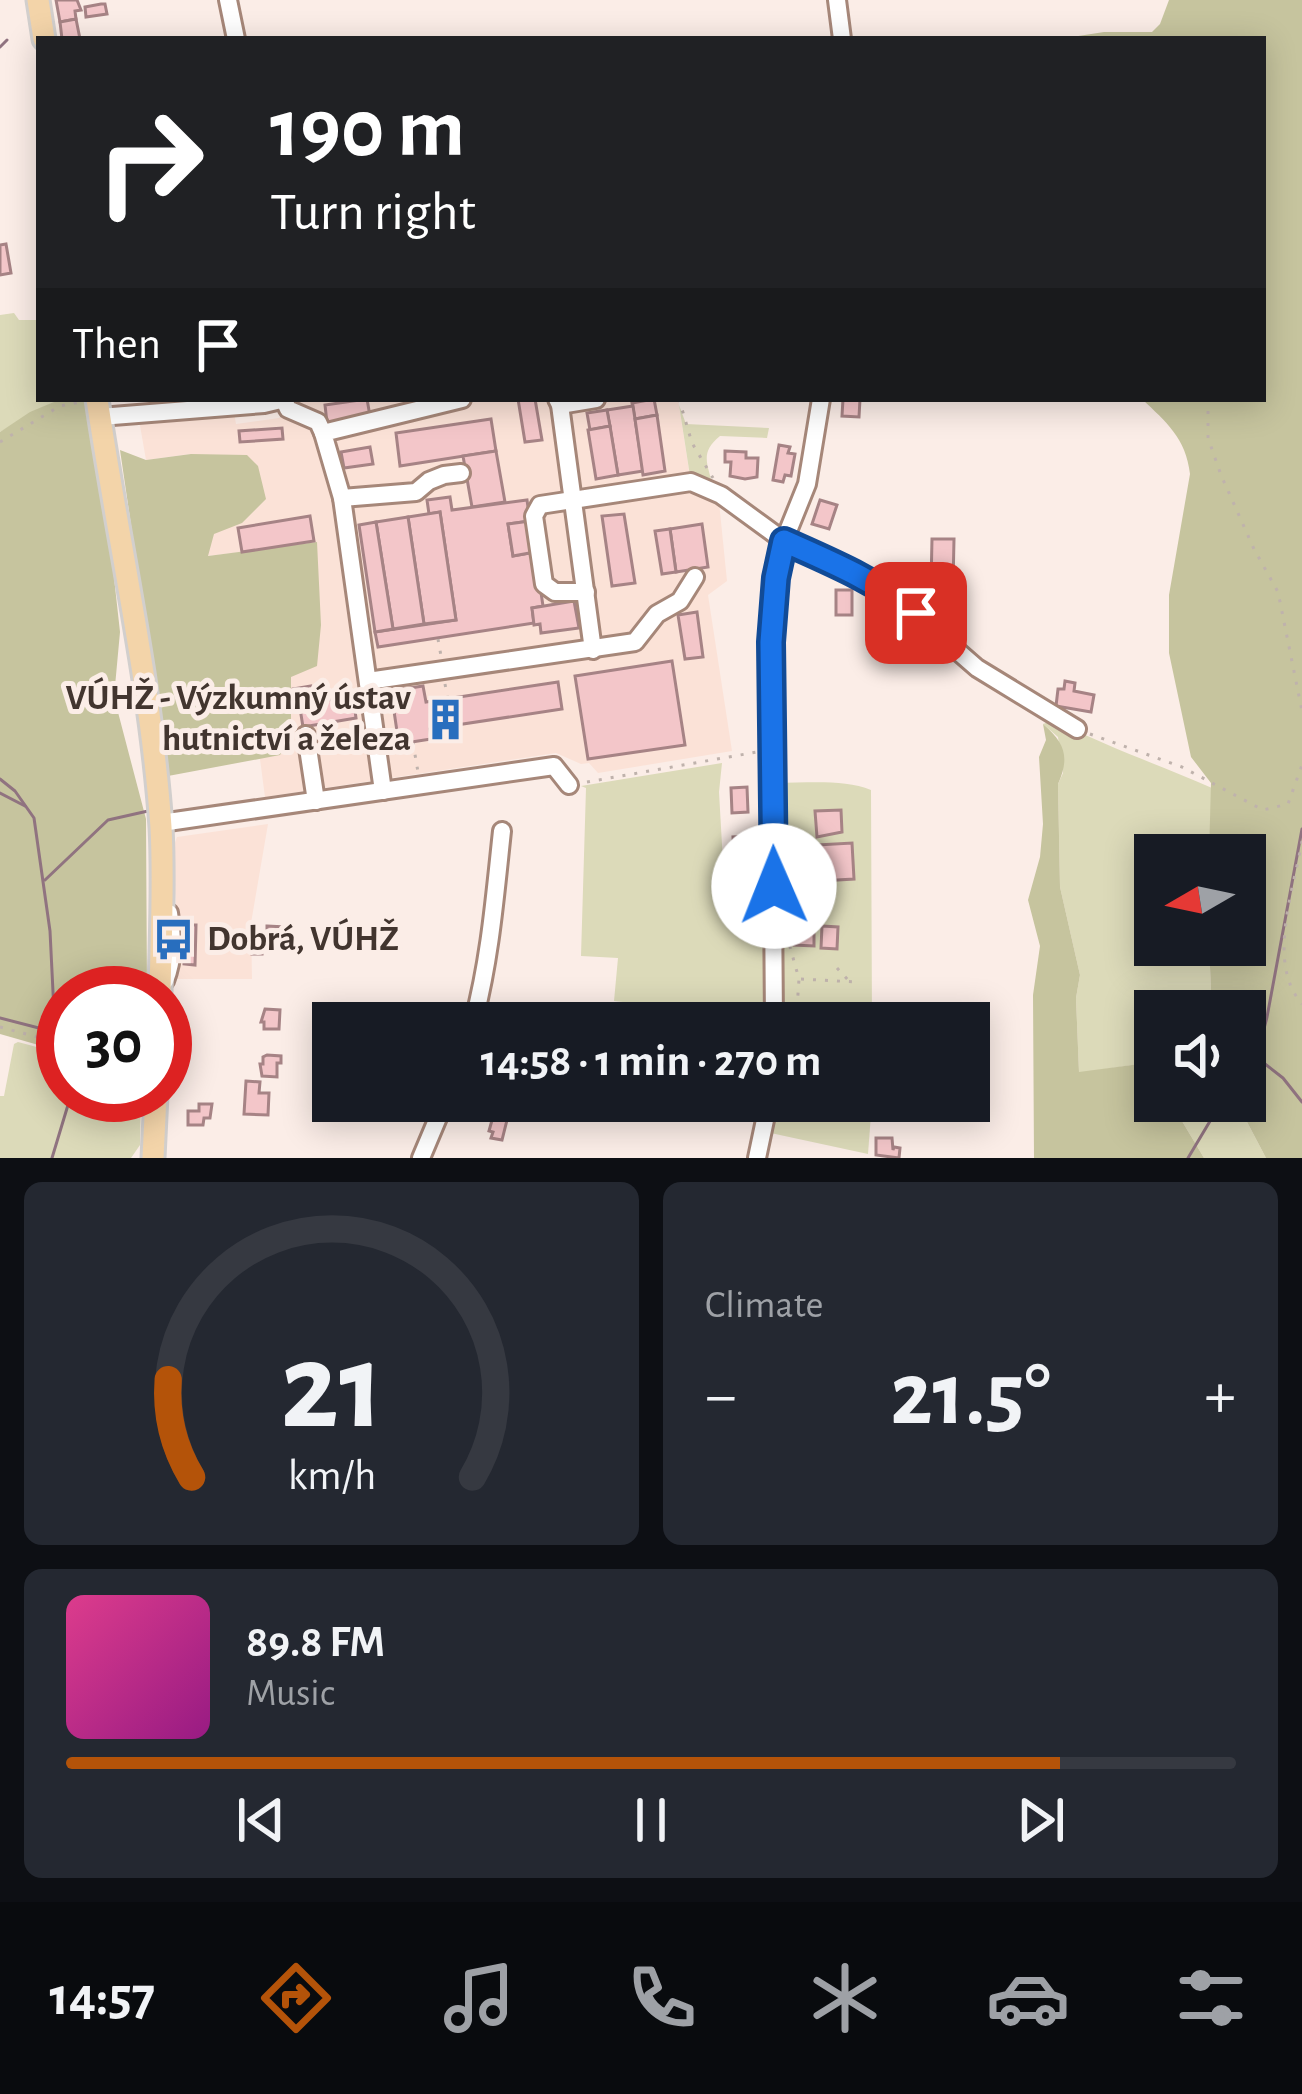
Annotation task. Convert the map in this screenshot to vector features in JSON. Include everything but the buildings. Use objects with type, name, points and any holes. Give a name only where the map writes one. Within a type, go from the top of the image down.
[{"type":"main road","points":[[38,0],[44,36]]},
{"type":"main road","points":[[97,405],[142,670],[160,823],[161,966]]},
{"type":"main road","points":[[153,1158],[155,1122]]},
{"type":"street","points":[[228,0],[235,36]]},
{"type":"street","points":[[837,0],[842,36]]},
{"type":"street","points":[[97,405],[272,402]]},
{"type":"street","points":[[285,402],[288,409],[319,422],[342,498],[383,791]]},
{"type":"street","points":[[323,433],[450,402]]},
{"type":"street","points":[[558,402],[593,650]]},
{"type":"street","points":[[774,1002],[771,642],[776,578],[784,541],[807,484],[821,402]]},
{"type":"street","points":[[342,498],[416,492],[429,481],[461,473]]},
{"type":"street","points":[[586,592],[555,592],[544,584],[534,516],[540,506],[691,482],[721,495],[784,541],[892,593],[977,668],[1077,729]]},
{"type":"street","points":[[368,681],[635,642],[657,614],[680,601],[695,577]]},
{"type":"street","points":[[306,735],[316,801]]},
{"type":"street","points":[[160,823],[554,766],[578,783]]},
{"type":"street","points":[[478,1002],[491,936],[502,831]]},
{"type":"street","points":[[421,1158],[437,1122]]},
{"type":"street","points":[[757,1158],[765,1122]]},
{"type":"path","points":[[680,402],[692,443],[717,484]]},
{"type":"path","points":[[1208,402],[1208,437],[1221,475],[1278,592],[1302,711]]},
{"type":"path","points":[[0,442],[59,406],[97,405]]},
{"type":"path","points":[[1077,729],[1182,767],[1264,810],[1288,804],[1302,765]]},
{"type":"path","points":[[413,743],[420,786]]},
{"type":"path","points":[[578,783],[771,750]]},
{"type":"path","points":[[1302,841],[1284,929],[1293,994],[1302,1004]]},
{"type":"path","points":[[774,922],[790,922],[790,947],[800,979],[798,1002]]},
{"type":"path","points":[[800,979],[852,981],[837,968]]},
{"type":"path","points":[[0,1027],[36,1037]]},
{"type":"shaded area","points":[[1169,0],[1302,0],[1302,1158],[1266,1158],[1247,1122],[1266,1122],[1266,990],[1211,990],[1210,966],[1266,966],[1266,834],[1210,834],[1211,783],[1191,757],[1169,653],[1169,595],[1190,474],[1179,441],[1145,402],[1266,402],[1266,36],[1078,36],[1152,32]]},
{"type":"shaded area","points":[[14,313],[19,320],[36,320],[36,402],[55,402],[0,432],[0,315]]},
{"type":"shaded area","points":[[54,402],[86,402],[106,505],[120,632],[114,697],[146,819],[147,966],[36,966],[36,1044],[0,1034],[0,432]]},
{"type":"shaded area","points":[[678,402],[692,490],[719,502],[727,581],[708,595],[732,751],[598,773],[589,763],[556,753],[265,797],[245,645],[242,552],[207,556],[190,454],[146,460],[138,414],[233,406],[236,424],[279,418],[294,403]]},
{"type":"shaded area","points":[[679,405],[686,424],[769,428],[767,438],[720,436],[713,442],[707,465],[713,487],[690,476]]},
{"type":"shaded area","points":[[120,450],[146,460],[191,454],[247,455],[258,466],[266,499],[242,523],[214,534],[208,556],[317,542],[321,625],[317,666],[291,677],[291,737],[280,755],[168,776]]},
{"type":"shaded area","points":[[1054,720],[1212,788],[1210,834],[1134,834],[1134,966],[1210,966],[1211,990],[1134,990],[1134,1065],[1079,1073],[1076,998],[1080,975],[1060,887],[1058,784],[1063,773],[1058,737],[1043,724]]},
{"type":"shaded area","points":[[1043,724],[1061,744],[1064,758],[1058,784],[1060,887],[1080,975],[1076,998],[1079,1072],[1134,1065],[1134,1122],[1183,1122],[1204,1158],[1034,1158],[1033,995],[1040,946],[1028,900],[1040,857],[1039,757],[1046,740]]},
{"type":"shaded area","points":[[722,763],[724,880],[766,880],[766,1002],[614,1001],[618,958],[581,956],[586,788],[581,786]]},
{"type":"shaded area","points":[[776,783],[837,783],[871,790],[872,1002],[776,1002]]},
{"type":"shaded area","points":[[268,824],[251,923],[252,979],[192,979],[192,966],[175,966],[172,851],[177,837]]},
{"type":"shaded area","points":[[14,1044],[36,1047],[36,1122],[140,1122],[140,1145],[131,1158],[0,1158],[0,1096],[4,1096]]},
{"type":"shaded area","points":[[768,1122],[870,1122],[868,1154],[766,1132]]},
{"type":"shaded area","points":[[1183,1122],[1247,1122],[1266,1158],[1204,1158]]},
{"type":"waterway","points":[[0,47],[7,40]]},
{"type":"waterway","points":[[0,779],[34,818],[52,966]]},
{"type":"waterway","points":[[0,793],[25,806]]},
{"type":"waterway","points":[[45,880],[108,820],[148,811]]},
{"type":"waterway","points":[[1302,829],[1267,1017],[1261,1040],[1251,1053],[1283,1078],[1302,1102]]},
{"type":"waterway","points":[[0,1018],[36,1027]]},
{"type":"waterway","points":[[52,1158],[63,1122]]},
{"type":"waterway","points":[[1188,1158],[1209,1122]]},
{"type":"place","name":"VÚHŽ - Výzkumný ústav hutnictví a železa","points":[[445,719]]},
{"type":"place","name":"Dobrá, VÚHŽ","points":[[173,939]]},
{"type":"route","points":[[774,886],[771,642],[784,541],[892,593],[916,613]]}]
